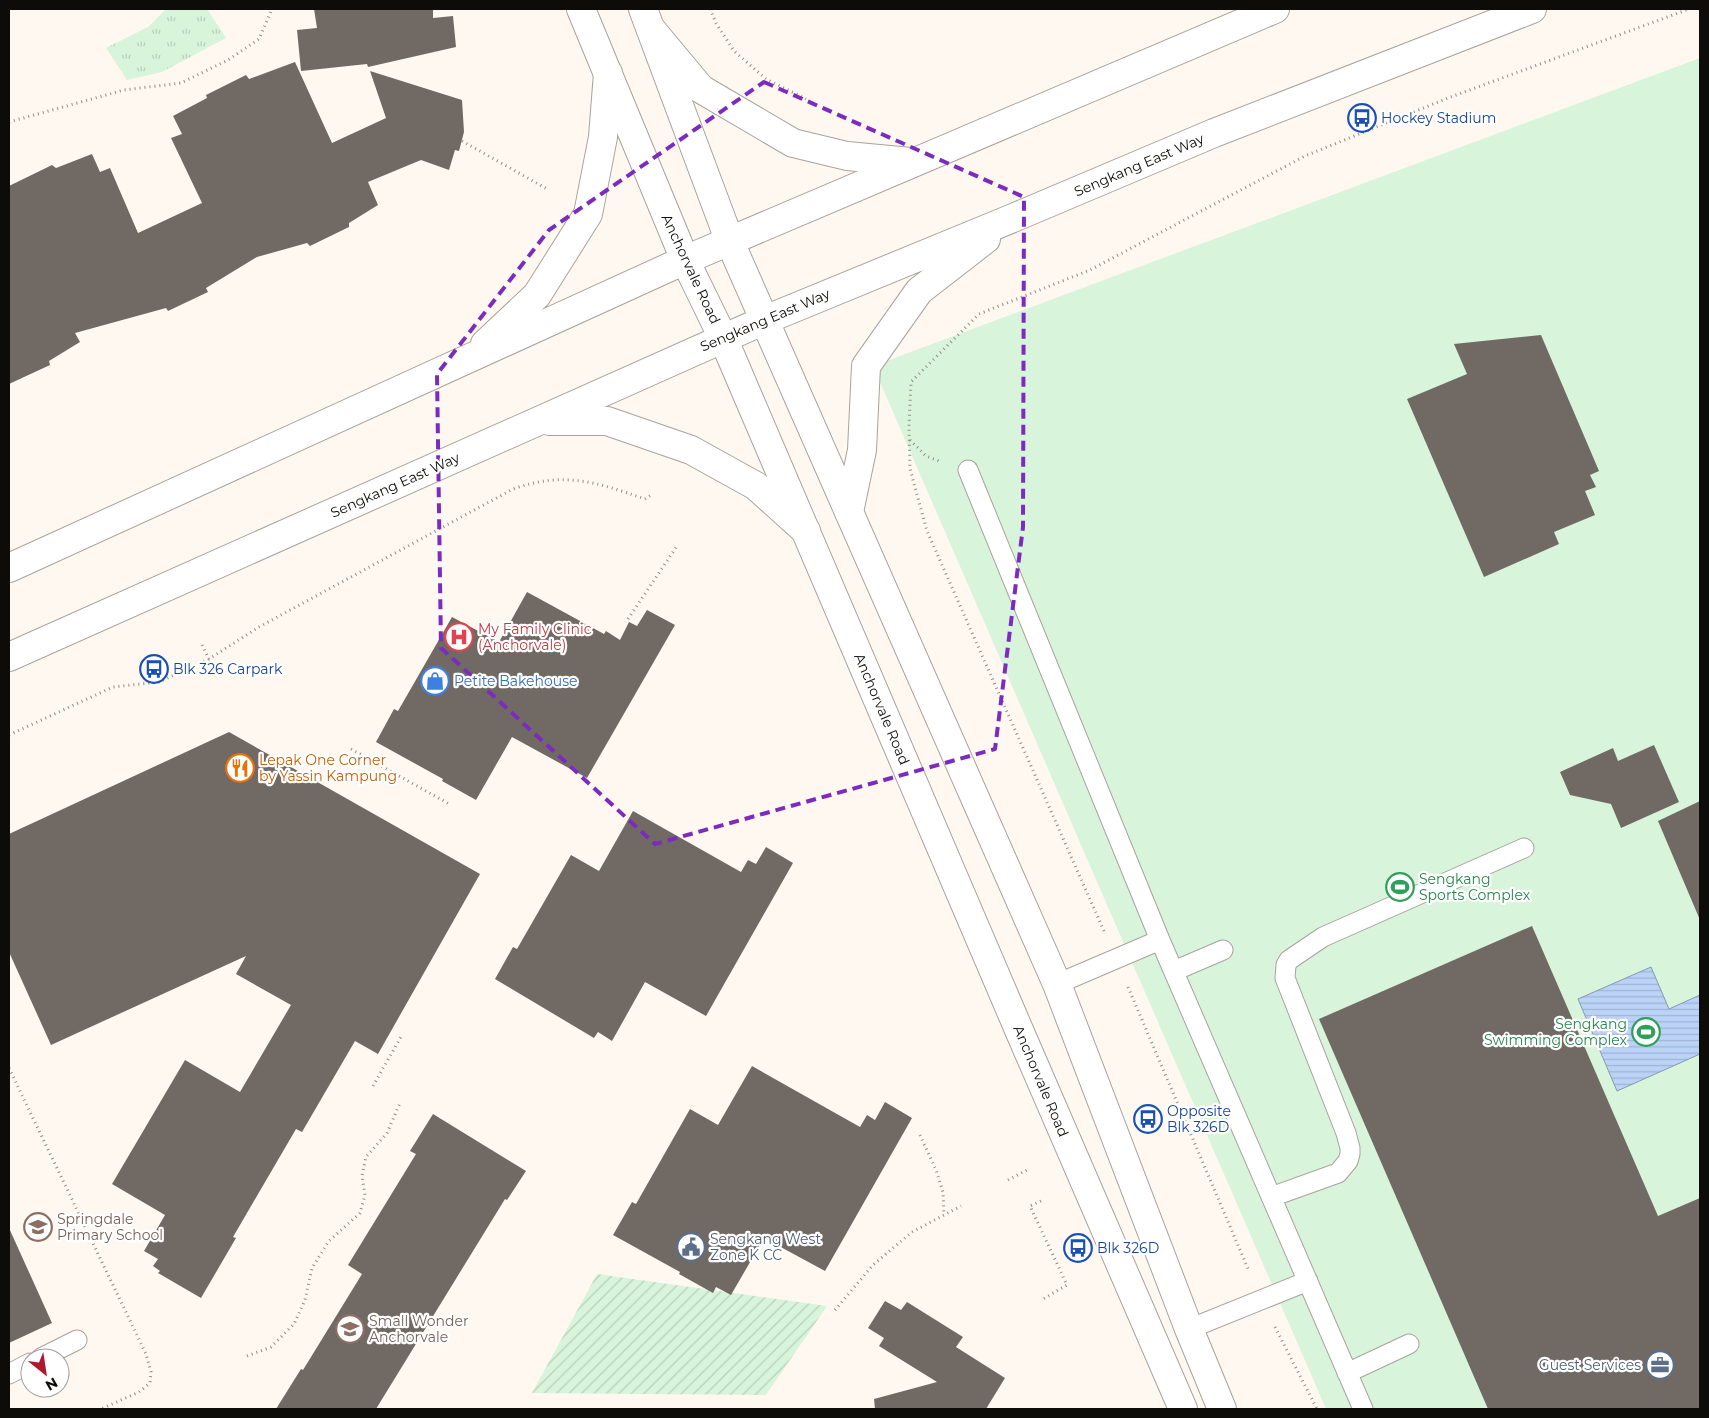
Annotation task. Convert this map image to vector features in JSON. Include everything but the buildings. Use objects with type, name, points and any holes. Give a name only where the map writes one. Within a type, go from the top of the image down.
[{"type":"main road","name":"Anchorvale Road","points":[[581,9],[685,260],[723,338],[1183,1409]]},
{"type":"main road","points":[[9,568],[685,260],[1275,9]]},
{"type":"main road","name":"Sengkang East Way","points":[[9,657],[765,320],[1214,133],[1532,9]]},
{"type":"main road","points":[[647,19],[701,89],[793,143],[847,156],[915,162]]},
{"type":"main road","points":[[647,19],[730,242],[1057,984],[1189,1329],[1222,1409]]},
{"type":"main road","points":[[469,359],[537,295],[588,214],[603,137],[608,73]]},
{"type":"main road","points":[[850,512],[862,450],[866,366],[919,291],[1013,218]]},
{"type":"main road","points":[[541,420],[607,421],[691,450],[756,486],[806,532]]},
{"type":"lane","points":[[968,470],[1160,940],[1363,1409]]},
{"type":"lane","points":[[1271,1197],[1338,1173],[1348,1161],[1350,1154],[1343,1126],[1285,978],[1286,965],[1289,960],[1323,937],[1524,848]]},
{"type":"lane","points":[[1057,984],[1160,940]]},
{"type":"lane","points":[[1174,971],[1223,950]]},
{"type":"lane","points":[[1189,1329],[1308,1281]]},
{"type":"lane","points":[[61,1348],[77,1340]]},
{"type":"lane","points":[[1347,1373],[1409,1344]]},
{"type":"path","points":[[9,122],[124,90],[181,83],[228,60],[259,38],[272,9]]},
{"type":"path","points":[[710,9],[716,23],[734,51],[766,79],[806,99]]},
{"type":"path","points":[[1316,1409],[1262,1300],[1116,959],[927,531],[910,469],[911,382],[980,314],[1090,270],[1305,156],[1448,98],[1689,9]]},
{"type":"path","points":[[462,141],[548,190]]},
{"type":"path","points":[[909,440],[926,456],[968,470]]},
{"type":"path","points":[[9,735],[113,687],[159,682],[210,659],[259,627],[513,489],[531,482],[569,479],[603,484],[645,499],[651,495]]},
{"type":"path","points":[[628,619],[678,546]]},
{"type":"path","points":[[202,645],[210,659]]},
{"type":"path","points":[[351,749],[451,805]]},
{"type":"path","points":[[373,1086],[402,1035]]},
{"type":"path","points":[[9,1068],[146,1354],[151,1372],[150,1384],[139,1392],[101,1409]]},
{"type":"path","points":[[247,1356],[271,1347],[294,1324],[305,1300],[312,1268],[329,1241],[360,1213],[365,1195],[362,1176],[366,1157],[387,1133],[400,1103]]},
{"type":"path","points":[[920,1135],[936,1170],[943,1192],[944,1215]]},
{"type":"path","points":[[1008,1180],[1027,1170]]},
{"type":"path","points":[[1041,1201],[1030,1206],[1067,1285],[1043,1299]]},
{"type":"path","points":[[834,1310],[873,1265],[912,1232],[961,1206]]},
{"type":"highlighted area","points":[[764,82],[1024,197],[1023,527],[995,749],[655,844],[441,648],[437,374],[549,230]]},
{"type":"green space","points":[[166,9],[207,9],[226,38],[162,72],[127,80],[106,48],[148,27]]},
{"type":"green space","name":"Sengkang Sports Complex","points":[[1700,58],[1700,1409],[1326,1409],[873,366]]},
{"type":"green space","points":[[597,1274],[827,1306],[766,1395],[532,1393]]},
{"type":"water","name":"Sengkang Swimming Complex","points":[[1651,967],[1669,1009],[1700,995],[1700,1054],[1617,1091],[1578,999]]},
{"type":"place","name":"Hockey Stadium","points":[[1362,118]]},
{"type":"place","name":"My Family Clinic (Anchorvale)","points":[[459,637]]},
{"type":"place","name":"Blk 326 Carpark","points":[[154,669]]},
{"type":"place","name":"Petite Bakehouse","points":[[435,681]]},
{"type":"place","name":"Lepak One Corner by Yassin Kampung","points":[[240,768]]},
{"type":"place","name":"Sengkang Sports Complex","points":[[1400,887]]},
{"type":"place","name":"Sengkang Swimming Complex","points":[[1646,1032]]},
{"type":"place","name":"Opposite Blk 326D","points":[[1148,1119]]},
{"type":"place","name":"Springdale Primary School","points":[[38,1227]]},
{"type":"place","name":"Sengkang West Zone K CC","points":[[691,1247]]},
{"type":"place","name":"Blk 326D","points":[[1078,1248]]},
{"type":"place","name":"Small Wonder Anchorvale","points":[[350,1329]]},
{"type":"place","name":"Guest Services","points":[[1660,1365]]}]
